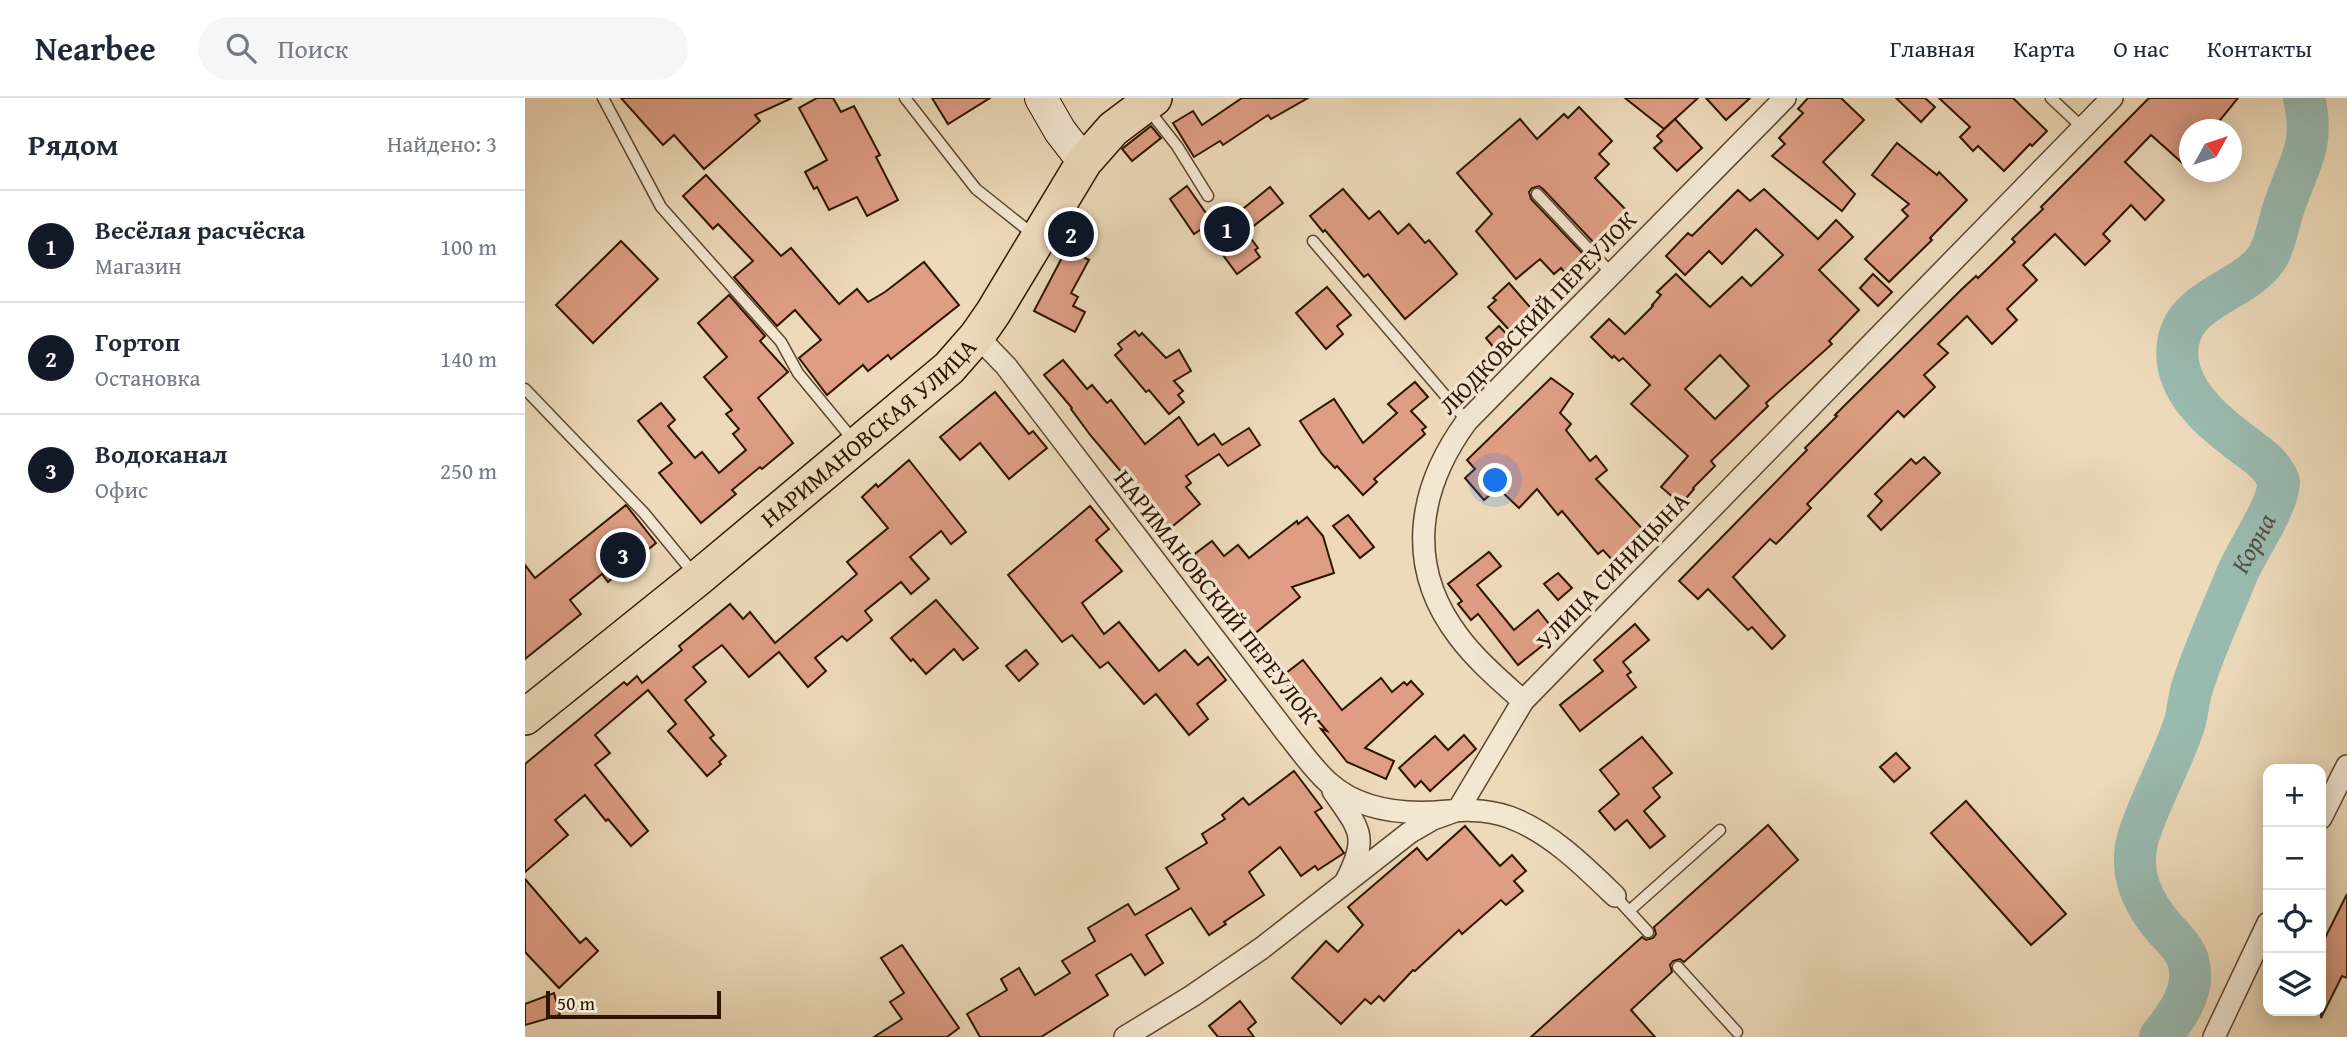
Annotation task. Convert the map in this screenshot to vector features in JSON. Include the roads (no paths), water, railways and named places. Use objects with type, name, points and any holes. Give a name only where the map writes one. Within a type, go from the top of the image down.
[{"type":"main road","name":"НАРИМАНОВСКАЯ УЛИЦА","points":[[525,717],[698,579],[936,381],[977,336],[1084,162],[1113,129],[1150,101]]},
{"type":"street","points":[[1041,98],[1060,131],[1084,162]]},
{"type":"street","name":"ЛЮДКОВСКИЙ ПЕРЕУЛОК","points":[[1523,701],[1478,660],[1459,638],[1431,589],[1426,566],[1424,526],[1428,495],[1444,456],[1467,421],[1785,98]]},
{"type":"street","name":"УЛИЦА СИНИЦЫНА","points":[[1458,810],[1523,701],[2112,98]]},
{"type":"street","name":"НАРИМАНОВСКИЙ ПЕРЕУЛОК","points":[[977,336],[1014,377],[1287,735],[1327,782],[1340,792],[1376,807],[1413,812],[1491,812],[1524,823],[1558,846],[1622,904]]},
{"type":"street","points":[[2326,808],[2347,766]]},
{"type":"street","points":[[1327,782],[1350,816],[1360,840],[1356,862],[1344,886]]},
{"type":"street","points":[[1125,1037],[1229,972],[1344,886],[1409,833],[1433,819],[1458,810]]},
{"type":"street","points":[[2214,1037],[2263,934]]},
{"type":"lane","points":[[596,98],[610,109]]},
{"type":"lane","points":[[604,98],[661,207],[781,342],[798,373],[858,446]]},
{"type":"lane","points":[[905,98],[976,189],[1038,238]]},
{"type":"lane","points":[[2050,98],[2084,129]]},
{"type":"lane","points":[[1150,101],[1208,195]]},
{"type":"lane","points":[[1537,194],[1612,274]]},
{"type":"lane","points":[[1313,241],[1467,421]]},
{"type":"lane","points":[[525,389],[644,513],[698,579]]},
{"type":"lane","points":[[1648,932],[1622,904],[1720,830]]},
{"type":"lane","points":[[1678,967],[1737,1032]]},
{"type":"waterway","name":"Корна","points":[[2160,1037],[2184,1002],[2190,971],[2184,952],[2144,899],[2136,876],[2135,851],[2148,809],[2184,725],[2192,688],[2208,645],[2237,574],[2268,516],[2279,482],[2266,463],[2199,406],[2181,375],[2178,341],[2185,324],[2196,311],[2243,280],[2268,256],[2306,144],[2308,130],[2304,98]]},
{"type":"place","name":"Весёлая расчёска","points":[[1227,229]]},
{"type":"place","name":"Гортоп","points":[[1071,234]]},
{"type":"place","name":"Водоканал","points":[[623,555]]}]
